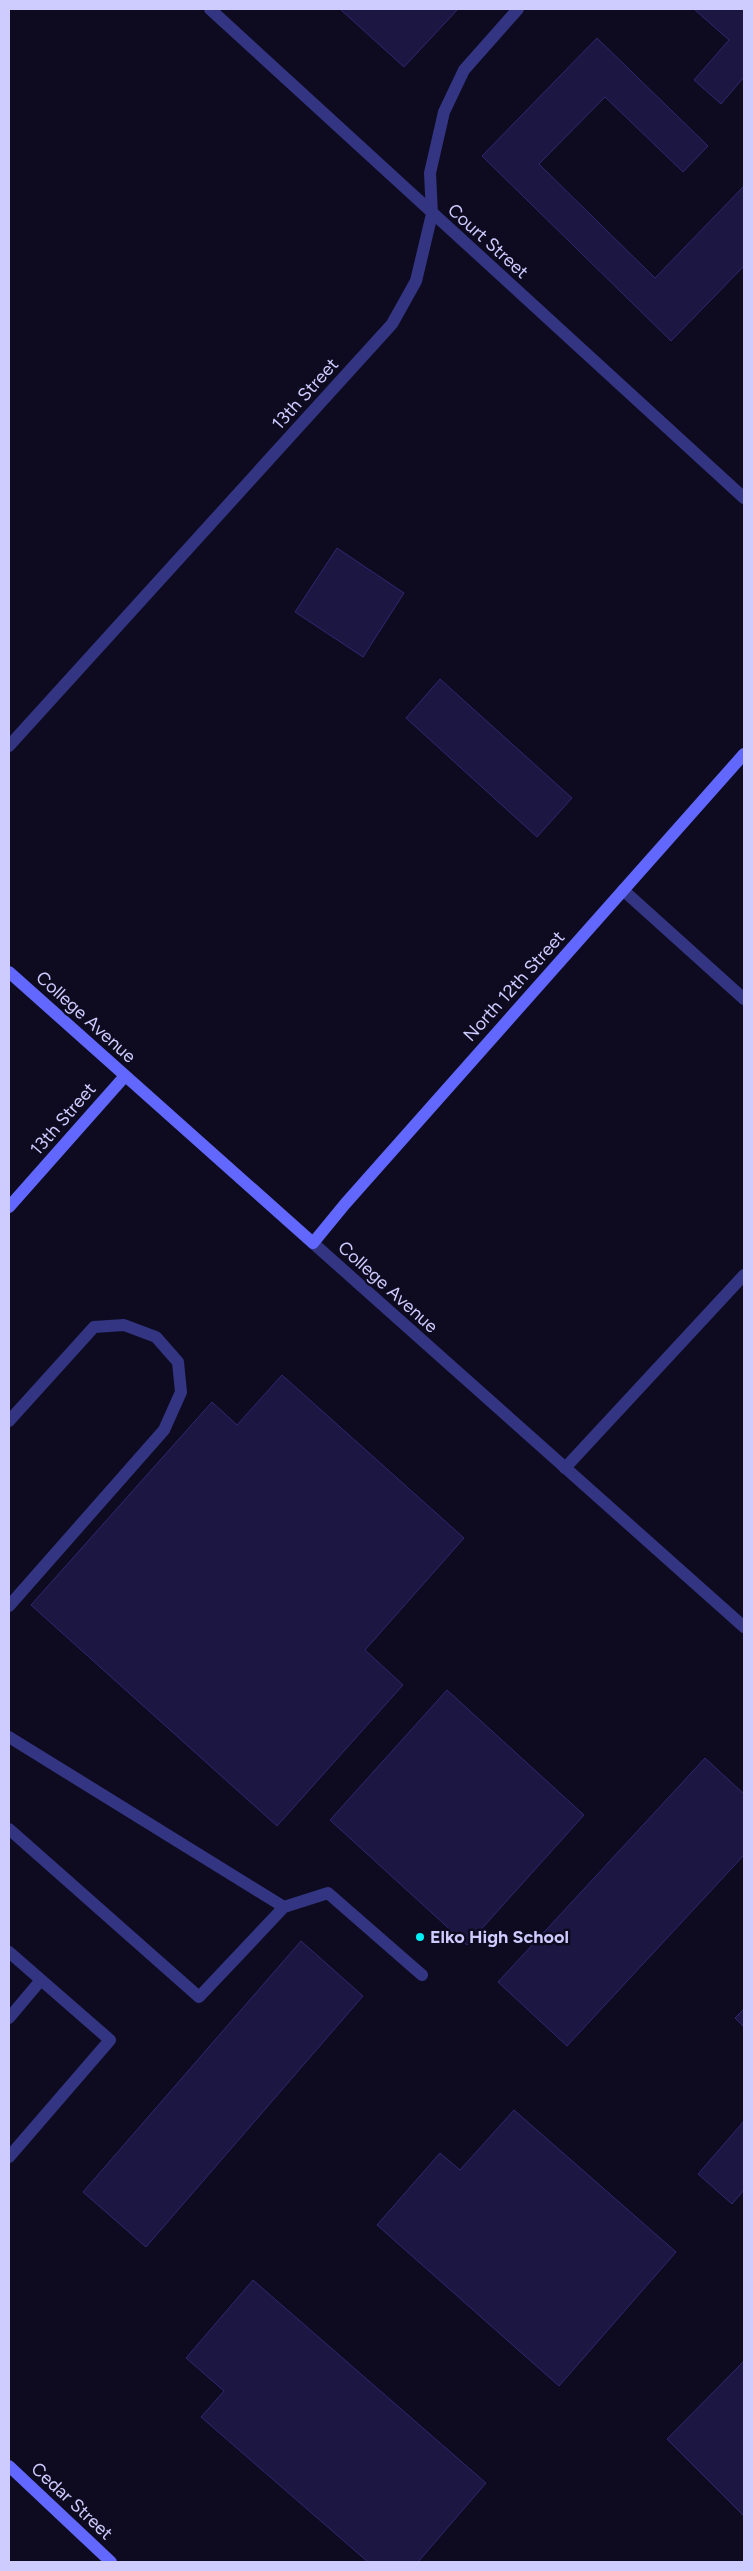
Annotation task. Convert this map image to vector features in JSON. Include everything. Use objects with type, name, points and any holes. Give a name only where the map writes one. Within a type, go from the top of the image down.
[{"type":"street","name":"Court Street","points":[[210,9],[744,498]]},
{"type":"street","name":"13th Street","points":[[9,746],[392,324],[416,281],[432,214],[430,173],[444,112],[464,70],[518,9]]},
{"type":"street","name":"North 12th Street","points":[[313,1243],[345,1204],[744,754]]},
{"type":"street","points":[[623,890],[744,999]]},
{"type":"street","name":"College Avenue","points":[[9,972],[744,1627]]},
{"type":"street","name":"13th Street","points":[[9,1207],[125,1076]]},
{"type":"street","points":[[565,1468],[744,1275]]},
{"type":"street","points":[[9,1421],[94,1327],[124,1325],[156,1337],[178,1362],[181,1392],[164,1430],[9,1606]]},
{"type":"street","points":[[10,1739],[284,1907]]},
{"type":"street","points":[[9,1829],[199,1997],[284,1907],[328,1893],[422,1975]]},
{"type":"street","points":[[9,1952],[110,2040],[9,2157]]},
{"type":"street","points":[[9,2018],[41,1980]]},
{"type":"street","name":"Cedar Street","points":[[9,2466],[111,2562]]},
{"type":"building","points":[[340,9],[458,9],[404,67]]},
{"type":"building","points":[[694,9],[744,9],[744,77],[721,104],[694,80],[729,40]]},
{"type":"building","points":[[597,38],[708,146],[683,172],[605,97],[539,164],[655,278],[744,186],[744,266],[671,341],[482,156]]},
{"type":"building","points":[[337,548],[404,593],[363,657],[295,612]]},
{"type":"building","points":[[440,679],[572,798],[537,837],[406,718]]},
{"type":"building","points":[[282,1375],[464,1538],[365,1650],[403,1685],[277,1826],[31,1605],[212,1402],[237,1425]]},
{"type":"building","points":[[447,1690],[584,1815],[467,1945],[330,1820]]},
{"type":"building","points":[[705,1758],[744,1794],[744,1855],[567,2046],[498,1982]]},
{"type":"building","points":[[301,1941],[363,1996],[146,2247],[83,2192]]},
{"type":"building","points":[[744,2009],[744,2027],[735,2018]]},
{"type":"building","points":[[514,2110],[676,2252],[559,2386],[377,2225],[440,2153],[460,2170]]},
{"type":"building","points":[[744,2121],[744,2190],[732,2204],[698,2174]]},
{"type":"building","points":[[253,2280],[486,2483],[418,2562],[368,2562],[201,2417],[224,2391],[186,2358]]},
{"type":"building","points":[[744,2361],[744,2516],[667,2439]]},
{"type":"place","name":"Elko High School","points":[[420,1937]]}]
